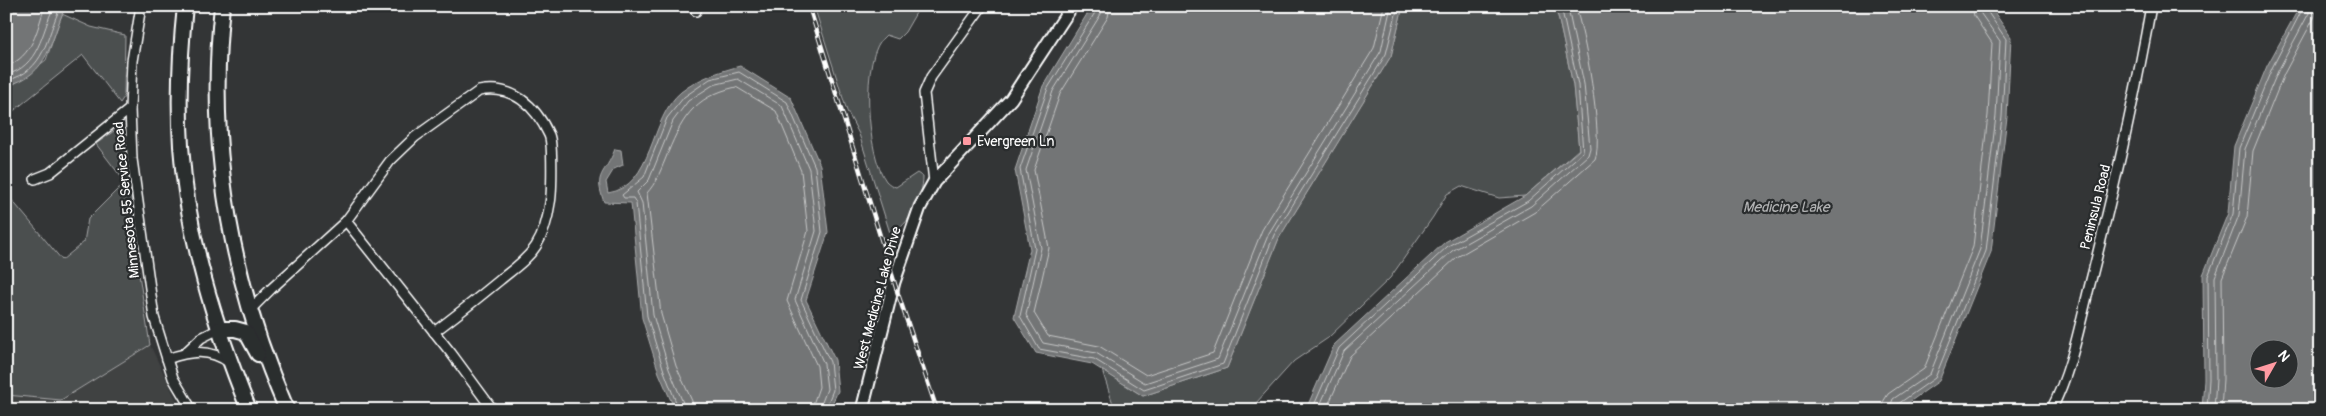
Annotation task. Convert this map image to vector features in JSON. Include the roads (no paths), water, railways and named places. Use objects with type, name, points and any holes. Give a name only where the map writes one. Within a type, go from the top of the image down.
[{"type":"highway","points":[[185,6],[179,103],[181,147],[193,233],[219,329],[249,410]]},
{"type":"highway","points":[[222,6],[219,47],[219,151],[229,228],[235,259],[250,310],[273,379],[287,410]]},
{"type":"highway","points":[[219,329],[236,329],[246,332],[256,350],[280,410]]},
{"type":"street","name":"Minnesota 55 Service Road","points":[[141,6],[132,62],[130,109],[132,159],[154,317],[174,378],[192,410]]},
{"type":"street","points":[[934,182],[924,93],[931,77],[982,6]]},
{"type":"street","name":"West Medicine Lake Drive","points":[[862,410],[894,282],[910,231],[920,207],[934,182],[1011,99],[1072,6]]},
{"type":"street","name":"Peninsula Road","points":[[2051,410],[2068,370],[2108,214],[2133,106],[2151,6]]},
{"type":"street","points":[[250,310],[346,221],[390,160],[415,136],[479,91],[491,88],[504,89],[516,95],[539,119],[550,136],[552,151],[551,202],[536,247],[519,265],[434,332]]},
{"type":"street","points":[[35,179],[50,173],[130,109]]},
{"type":"street","points":[[346,221],[493,410]]},
{"type":"street","points":[[185,353],[201,338],[219,329]]},
{"type":"street","points":[[167,360],[185,353],[204,351],[219,355],[231,364]]},
{"type":"water","points":[[6,6],[66,6],[51,44],[40,65],[21,81],[6,86]]},
{"type":"water","points":[[1092,6],[1403,6],[1391,56],[1279,238],[1227,368],[1143,396],[1092,364],[1036,353],[1014,317],[1030,249],[1015,170],[1043,86]]},
{"type":"water","name":"Medicine Lake","points":[[1550,6],[1990,6],[2011,37],[2007,117],[1991,252],[1939,381],[1898,410],[1307,410],[1334,345],[1445,242],[1525,196],[1579,150],[1573,85],[1558,16]]},
{"type":"water","points":[[2300,6],[2320,6],[2320,410],[2202,410],[2204,379],[2203,275],[2228,213],[2234,146],[2267,66]]},
{"type":"water","points":[[740,66],[791,98],[820,165],[828,232],[806,300],[835,360],[838,391],[829,410],[675,410],[659,373],[642,318],[631,203],[604,202],[601,192],[600,179],[615,149],[621,150],[623,165],[614,169],[606,182],[608,193],[623,188],[634,178],[643,165],[663,118],[681,92],[709,76]]},
{"type":"railway","points":[[809,6],[898,294],[937,410]]},
{"type":"place","name":"Evergreen Ln","points":[[967,141]]}]
